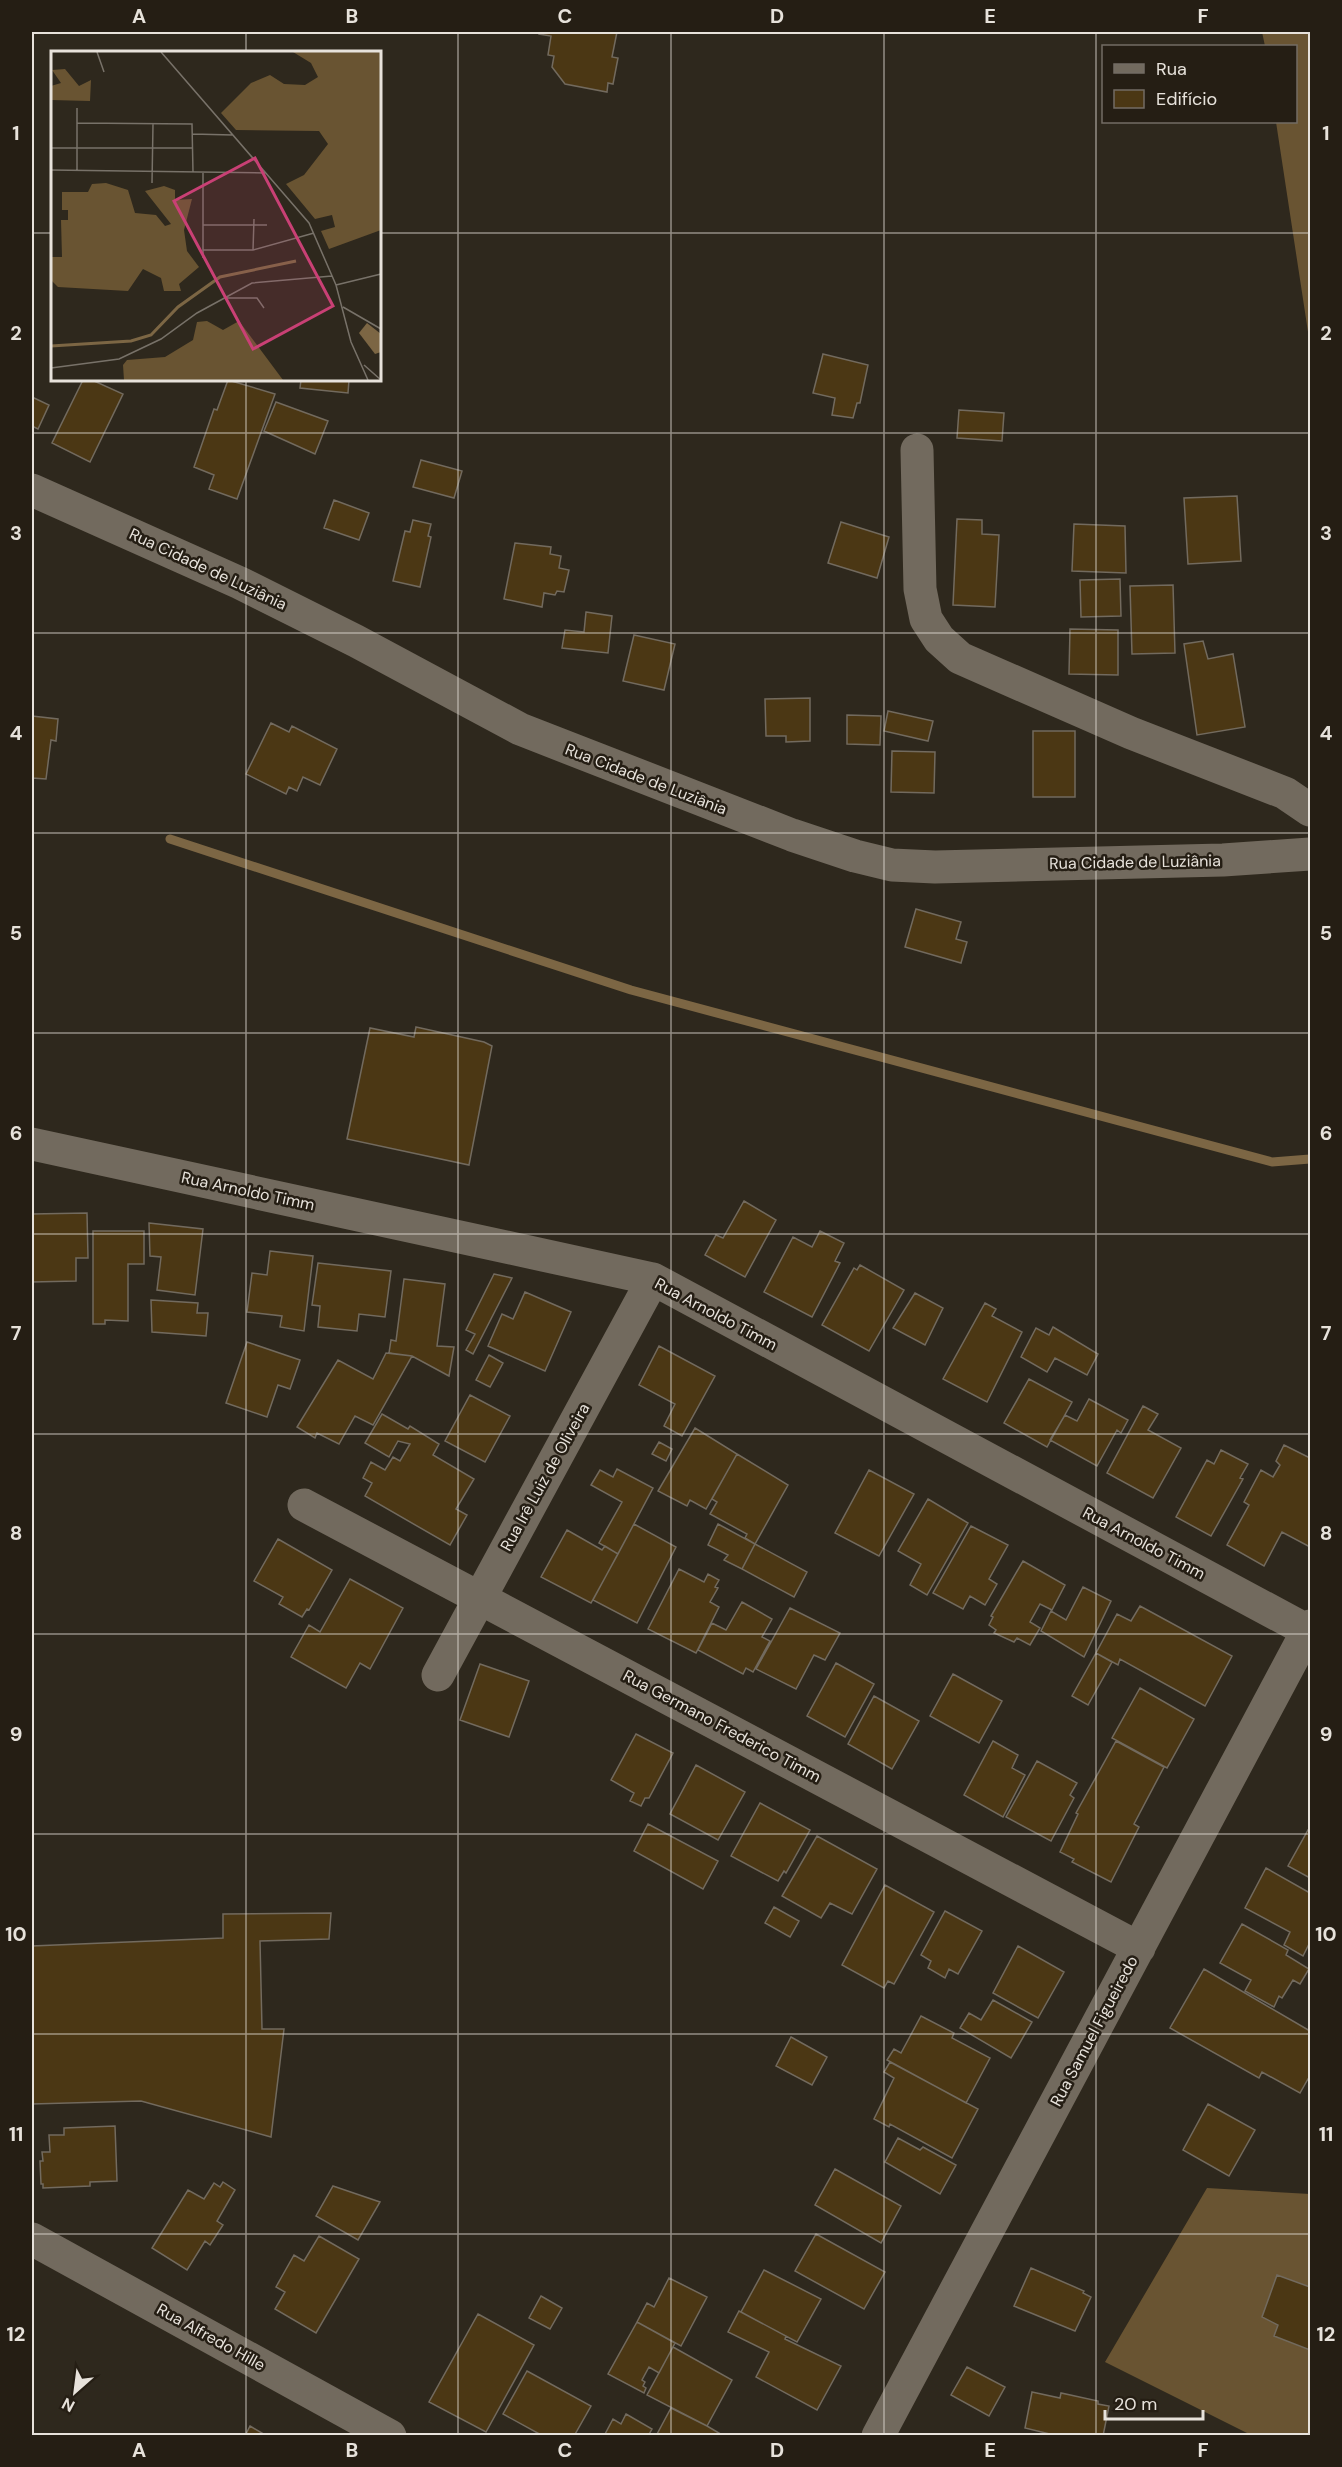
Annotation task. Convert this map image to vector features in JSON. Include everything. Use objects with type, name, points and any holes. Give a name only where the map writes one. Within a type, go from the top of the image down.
[{"type":"street","points":[[917,450],[920,589],[926,619],[939,639],[960,658],[1131,733],[1285,793],[1311,810]]},
{"type":"street","name":"Rua Cidade de Luziânia","points":[[32,489],[240,583],[356,641],[520,729],[770,826],[855,856],[892,865],[935,867],[1223,860],[1311,854]]},
{"type":"street","name":"Rua Arnoldo Timm","points":[[32,1144],[653,1279],[1309,1628]]},
{"type":"street","name":"Rua Irê Luiz de Oliveira","points":[[438,1675],[653,1279]]},
{"type":"street","name":"Rua Germano Frederico Timm","points":[[304,1504],[1139,1948]]},
{"type":"street","name":"Rua Samuel Figueiredo","points":[[878,2436],[1309,1628]]},
{"type":"street","name":"Rua Alfredo Hille","points":[[32,2240],[390,2436]]},
{"type":"shaded area","points":[[1262,32],[1310,32],[1310,345],[1276,123],[1297,123],[1297,45],[1265,45]]},
{"type":"shaded area","points":[[1207,2188],[1310,2194],[1310,2435],[1251,2435],[1105,2362]]},
{"type":"building","points":[[539,32],[617,32],[612,57],[618,58],[613,84],[608,83],[607,92],[565,84],[552,67],[554,56],[548,55],[551,36],[539,34]]},
{"type":"building","points":[[823,354],[868,365],[860,403],[857,403],[853,418],[832,415],[835,398],[813,393]]},
{"type":"building","points":[[83,381],[94,381],[123,394],[90,462],[52,443]]},
{"type":"building","points":[[228,381],[275,394],[237,499],[209,489],[214,475],[194,467],[214,409],[217,410]]},
{"type":"building","points":[[301,381],[349,381],[348,393],[300,388]]},
{"type":"building","points":[[32,397],[49,405],[38,429],[32,426]]},
{"type":"building","points":[[276,402],[328,421],[315,454],[264,431]]},
{"type":"building","points":[[959,410],[1004,413],[1002,441],[957,438]]},
{"type":"building","points":[[421,460],[462,471],[454,498],[413,487]]},
{"type":"building","points":[[1237,496],[1241,561],[1188,564],[1184,498]]},
{"type":"building","points":[[334,500],[369,513],[359,540],[324,528]]},
{"type":"building","points":[[957,519],[982,520],[982,534],[999,535],[995,607],[953,605]]},
{"type":"building","points":[[413,520],[431,524],[428,536],[431,537],[420,587],[393,581],[405,531],[410,532]]},
{"type":"building","points":[[841,522],[889,537],[877,578],[828,563]]},
{"type":"building","points":[[1074,524],[1125,526],[1126,573],[1072,571]]},
{"type":"building","points":[[515,543],[551,547],[550,554],[561,556],[559,568],[569,570],[564,592],[557,591],[555,595],[544,593],[542,607],[504,599]]},
{"type":"building","points":[[1120,579],[1121,616],[1081,617],[1080,580]]},
{"type":"building","points":[[1173,585],[1175,653],[1132,654],[1130,586]]},
{"type":"building","points":[[586,612],[612,616],[608,653],[562,648],[565,630],[584,632]]},
{"type":"building","points":[[1070,629],[1118,630],[1118,675],[1069,674]]},
{"type":"building","points":[[634,635],[675,644],[664,690],[623,681]]},
{"type":"building","points":[[1203,641],[1208,659],[1233,654],[1245,727],[1197,735],[1184,644]]},
{"type":"building","points":[[810,698],[810,741],[786,742],[786,736],[766,736],[765,699]]},
{"type":"building","points":[[888,711],[933,721],[928,741],[884,731]]},
{"type":"building","points":[[847,715],[881,716],[880,745],[847,744]]},
{"type":"building","points":[[32,716],[58,719],[56,741],[51,740],[46,779],[32,778]]},
{"type":"building","points":[[271,723],[289,732],[292,726],[337,749],[320,785],[303,777],[297,791],[289,787],[286,794],[246,774]]},
{"type":"building","points":[[1033,731],[1075,731],[1075,797],[1033,797]]},
{"type":"building","points":[[892,751],[935,752],[934,793],[891,792]]},
{"type":"building","points":[[916,909],[961,922],[956,939],[967,942],[961,963],[905,947]]},
{"type":"building","points":[[416,1027],[484,1042],[492,1046],[469,1165],[347,1139],[370,1028],[414,1037]]},
{"type":"building","points":[[744,1201],[776,1220],[745,1277],[705,1255],[716,1235],[723,1238]]},
{"type":"building","points":[[87,1213],[88,1258],[76,1258],[76,1281],[32,1282],[32,1214]]},
{"type":"building","points":[[149,1223],[203,1229],[195,1295],[157,1290],[161,1257],[150,1256]]},
{"type":"building","points":[[93,1231],[144,1231],[144,1264],[128,1264],[128,1321],[105,1320],[105,1324],[93,1324]]},
{"type":"building","points":[[820,1231],[844,1243],[835,1261],[840,1263],[812,1317],[764,1292],[793,1237],[812,1247]]},
{"type":"building","points":[[270,1251],[313,1256],[304,1331],[280,1327],[282,1316],[247,1312],[252,1273],[267,1275]]},
{"type":"building","points":[[318,1263],[391,1271],[385,1317],[359,1314],[357,1331],[318,1327],[320,1306],[312,1305]]},
{"type":"building","points":[[860,1265],[904,1290],[869,1351],[822,1325],[854,1268],[857,1270]]},
{"type":"building","points":[[494,1274],[512,1278],[473,1354],[466,1350],[475,1334],[466,1330]]},
{"type":"building","points":[[404,1279],[445,1284],[437,1346],[454,1347],[449,1376],[412,1356],[389,1353],[391,1340],[396,1341]]},
{"type":"building","points":[[525,1292],[571,1312],[545,1371],[488,1346],[502,1314],[513,1319]]},
{"type":"building","points":[[915,1293],[943,1308],[925,1345],[893,1328]]},
{"type":"building","points":[[151,1300],[198,1303],[197,1313],[208,1313],[206,1336],[152,1332]]},
{"type":"building","points":[[985,1303],[996,1309],[992,1316],[1022,1332],[987,1402],[943,1379]]},
{"type":"building","points":[[1053,1327],[1098,1354],[1087,1375],[1055,1358],[1047,1372],[1021,1357],[1036,1328],[1049,1335]]},
{"type":"building","points":[[247,1342],[300,1360],[290,1389],[278,1385],[267,1417],[226,1403]]},
{"type":"building","points":[[659,1346],[715,1376],[682,1436],[664,1426],[675,1404],[639,1385]]},
{"type":"building","points":[[386,1353],[412,1356],[373,1425],[355,1416],[339,1444],[317,1433],[315,1438],[297,1427],[338,1360],[373,1379]]},
{"type":"building","points":[[489,1355],[503,1363],[490,1387],[476,1380]]},
{"type":"building","points":[[1029,1379],[1072,1402],[1047,1447],[1004,1423]]},
{"type":"building","points":[[470,1395],[510,1416],[485,1462],[445,1441]]},
{"type":"building","points":[[1089,1399],[1128,1420],[1121,1433],[1117,1430],[1097,1466],[1050,1440],[1065,1415],[1077,1421]]},
{"type":"building","points":[[1143,1406],[1158,1414],[1148,1430],[1181,1448],[1153,1498],[1107,1473]]},
{"type":"building","points":[[382,1414],[408,1429],[410,1426],[439,1444],[433,1455],[474,1479],[456,1509],[467,1515],[450,1545],[365,1496],[372,1483],[363,1478],[371,1462],[385,1470],[393,1457],[400,1461],[410,1444],[398,1441],[389,1457],[365,1443]]},
{"type":"building","points":[[695,1428],[737,1454],[706,1509],[690,1500],[687,1506],[658,1491]]},
{"type":"building","points":[[659,1442],[672,1449],[666,1461],[652,1454]]},
{"type":"building","points":[[1284,1445],[1310,1458],[1310,1547],[1282,1532],[1264,1566],[1227,1545],[1249,1505],[1244,1502],[1261,1470],[1273,1477],[1280,1465],[1276,1461]]},
{"type":"building","points":[[1221,1450],[1248,1464],[1240,1478],[1243,1479],[1211,1536],[1176,1517],[1207,1460],[1214,1464]]},
{"type":"building","points":[[737,1454],[788,1485],[755,1544],[745,1538],[747,1534],[710,1514],[717,1502],[712,1499]]},
{"type":"building","points":[[617,1469],[653,1488],[618,1554],[599,1543],[622,1502],[591,1485],[600,1470],[613,1477]]},
{"type":"building","points":[[869,1470],[914,1494],[879,1556],[835,1533]]},
{"type":"building","points":[[928,1499],[968,1523],[927,1595],[910,1585],[921,1564],[898,1551]]},
{"type":"building","points":[[634,1524],[676,1547],[637,1623],[593,1600]]},
{"type":"building","points":[[718,1524],[755,1544],[742,1569],[724,1560],[728,1555],[708,1545]]},
{"type":"building","points":[[971,1526],[1008,1545],[989,1579],[997,1584],[985,1605],[970,1596],[963,1609],[933,1593]]},
{"type":"building","points":[[567,1530],[602,1550],[605,1546],[618,1554],[591,1603],[541,1577]]},
{"type":"building","points":[[278,1539],[332,1570],[309,1610],[307,1609],[302,1617],[279,1604],[283,1597],[254,1581]]},
{"type":"building","points":[[755,1544],[807,1572],[794,1597],[742,1569]]},
{"type":"building","points":[[1023,1561],[1065,1585],[1052,1610],[1040,1604],[1030,1622],[1040,1628],[1030,1645],[1017,1638],[1014,1642],[994,1633],[996,1630],[989,1625],[993,1617],[991,1616]]},
{"type":"building","points":[[679,1569],[704,1582],[708,1574],[719,1580],[715,1587],[718,1588],[710,1602],[719,1607],[696,1653],[648,1629]]},
{"type":"building","points":[[350,1579],[403,1608],[370,1669],[360,1663],[346,1688],[291,1657],[309,1625],[320,1632]]},
{"type":"building","points":[[1083,1587],[1111,1601],[1084,1657],[1041,1631],[1051,1611],[1066,1620]]},
{"type":"building","points":[[742,1602],[772,1619],[762,1637],[770,1641],[753,1672],[746,1668],[743,1674],[698,1650],[712,1623],[726,1630]]},
{"type":"building","points":[[1140,1606],[1232,1656],[1205,1706],[1120,1659],[1118,1665],[1096,1653],[1117,1614],[1131,1621]]},
{"type":"building","points":[[790,1608],[840,1633],[825,1660],[814,1655],[796,1689],[756,1669]]},
{"type":"building","points":[[1096,1653],[1112,1662],[1088,1705],[1072,1696]]},
{"type":"building","points":[[836,1663],[874,1684],[845,1737],[807,1716]]},
{"type":"building","points":[[480,1664],[529,1681],[509,1737],[460,1720]]},
{"type":"building","points":[[953,1674],[1002,1701],[979,1743],[930,1716]]},
{"type":"building","points":[[1140,1688],[1194,1719],[1167,1768],[1112,1738]]},
{"type":"building","points":[[874,1696],[919,1721],[892,1769],[848,1744]]},
{"type":"building","points":[[636,1734],[673,1753],[649,1798],[645,1798],[641,1806],[630,1801],[634,1793],[611,1780]]},
{"type":"building","points":[[993,1741],[1018,1755],[1012,1768],[1025,1775],[1003,1817],[964,1795]]},
{"type":"building","points":[[1116,1741],[1164,1767],[1134,1824],[1139,1827],[1111,1882],[1072,1862],[1074,1859],[1060,1852],[1078,1814],[1076,1813]]},
{"type":"building","points":[[1037,1761],[1077,1783],[1070,1795],[1074,1798],[1051,1841],[1006,1817]]},
{"type":"building","points":[[696,1765],[745,1792],[718,1840],[670,1814]]},
{"type":"building","points":[[760,1803],[810,1830],[786,1873],[784,1871],[778,1881],[731,1856]]},
{"type":"building","points":[[648,1824],[718,1861],[703,1889],[634,1851]]},
{"type":"building","points":[[1308,1830],[1310,1831],[1310,1878],[1288,1866]]},
{"type":"building","points":[[817,1836],[877,1869],[852,1914],[830,1903],[821,1918],[782,1896]]},
{"type":"building","points":[[1266,1868],[1310,1893],[1310,1942],[1303,1956],[1284,1945],[1290,1932],[1245,1908]]},
{"type":"building","points":[[885,1885],[934,1912],[894,1984],[888,1981],[884,1988],[842,1965]]},
{"type":"building","points":[[774,1907],[799,1921],[790,1937],[765,1923]]},
{"type":"building","points":[[945,1911],[982,1931],[958,1974],[949,1969],[945,1978],[928,1968],[931,1961],[921,1955]]},
{"type":"building","points":[[331,1913],[329,1939],[260,1941],[262,2029],[284,2029],[271,2137],[141,2101],[32,2104],[32,1946],[223,1938],[223,1914]]},
{"type":"building","points":[[1242,1924],[1288,1950],[1286,1955],[1309,1969],[1300,1984],[1293,1980],[1282,1998],[1279,1996],[1274,2007],[1245,1991],[1251,1980],[1220,1963]]},
{"type":"building","points":[[1018,1946],[1064,1972],[1038,2018],[993,1993]]},
{"type":"building","points":[[1204,1969],[1310,2031],[1310,2080],[1308,2079],[1300,2093],[1262,2072],[1259,2078],[1170,2028]]},
{"type":"building","points":[[993,2000],[1032,2022],[1011,2058],[960,2028],[969,2013],[981,2020]]},
{"type":"building","points":[[921,2016],[954,2033],[952,2038],[990,2058],[966,2103],[887,2060],[894,2049],[901,2053]]},
{"type":"building","points":[[791,2037],[827,2057],[812,2085],[776,2066]]},
{"type":"building","points":[[890,2062],[978,2109],[952,2158],[890,2124],[889,2127],[874,2119],[894,2078],[884,2072]]},
{"type":"building","points":[[1208,2104],[1255,2130],[1229,2176],[1183,2150]]},
{"type":"building","points":[[115,2126],[117,2181],[90,2182],[90,2186],[43,2188],[40,2161],[43,2161],[42,2152],[50,2152],[49,2135],[64,2135],[64,2128]]},
{"type":"building","points":[[898,2138],[920,2150],[923,2147],[956,2165],[940,2194],[885,2162]]},
{"type":"building","points":[[835,2169],[901,2206],[881,2243],[815,2205]]},
{"type":"building","points":[[223,2182],[235,2190],[217,2221],[223,2225],[210,2245],[205,2241],[187,2270],[152,2248],[188,2190],[204,2199],[214,2183],[220,2187]]},
{"type":"building","points":[[333,2186],[380,2202],[358,2240],[316,2216]]},
{"type":"building","points":[[816,2234],[885,2272],[864,2309],[795,2271]]},
{"type":"building","points":[[319,2236],[359,2259],[316,2333],[275,2309],[285,2292],[276,2287],[294,2255],[304,2261]]},
{"type":"building","points":[[1031,2268],[1084,2291],[1083,2293],[1091,2297],[1075,2331],[1014,2306]]},
{"type":"building","points":[[764,2270],[821,2299],[797,2342],[741,2312]]},
{"type":"building","points":[[1277,2275],[1310,2287],[1310,2350],[1274,2336],[1278,2325],[1262,2317]]},
{"type":"building","points":[[669,2278],[707,2297],[681,2346],[637,2322],[647,2303],[654,2307]]},
{"type":"building","points":[[541,2296],[562,2308],[550,2329],[529,2318]]},
{"type":"building","points":[[739,2311],[786,2336],[785,2339],[841,2366],[817,2410],[756,2377],[769,2352],[728,2332]]},
{"type":"building","points":[[478,2314],[534,2345],[486,2432],[429,2402]]},
{"type":"building","points":[[637,2322],[675,2343],[659,2373],[649,2367],[642,2380],[646,2388],[644,2393],[608,2374]]},
{"type":"building","points":[[673,2347],[732,2380],[707,2426],[647,2395]]},
{"type":"building","points":[[967,2367],[1005,2387],[989,2416],[951,2395]]},
{"type":"building","points":[[527,2371],[591,2406],[574,2436],[543,2436],[503,2414]]},
{"type":"building","points":[[1032,2392],[1060,2398],[1061,2393],[1098,2401],[1098,2404],[1109,2406],[1103,2436],[1058,2436],[1025,2428]]},
{"type":"building","points":[[671,2408],[707,2426],[724,2436],[656,2436]]},
{"type":"building","points":[[626,2414],[652,2429],[648,2436],[604,2436],[613,2419],[621,2424]]},
{"type":"building","points":[[250,2426],[267,2436],[245,2436]]},
{"type":"waterway","points":[[170,839],[631,990],[1272,1162],[1310,1159]]}]
